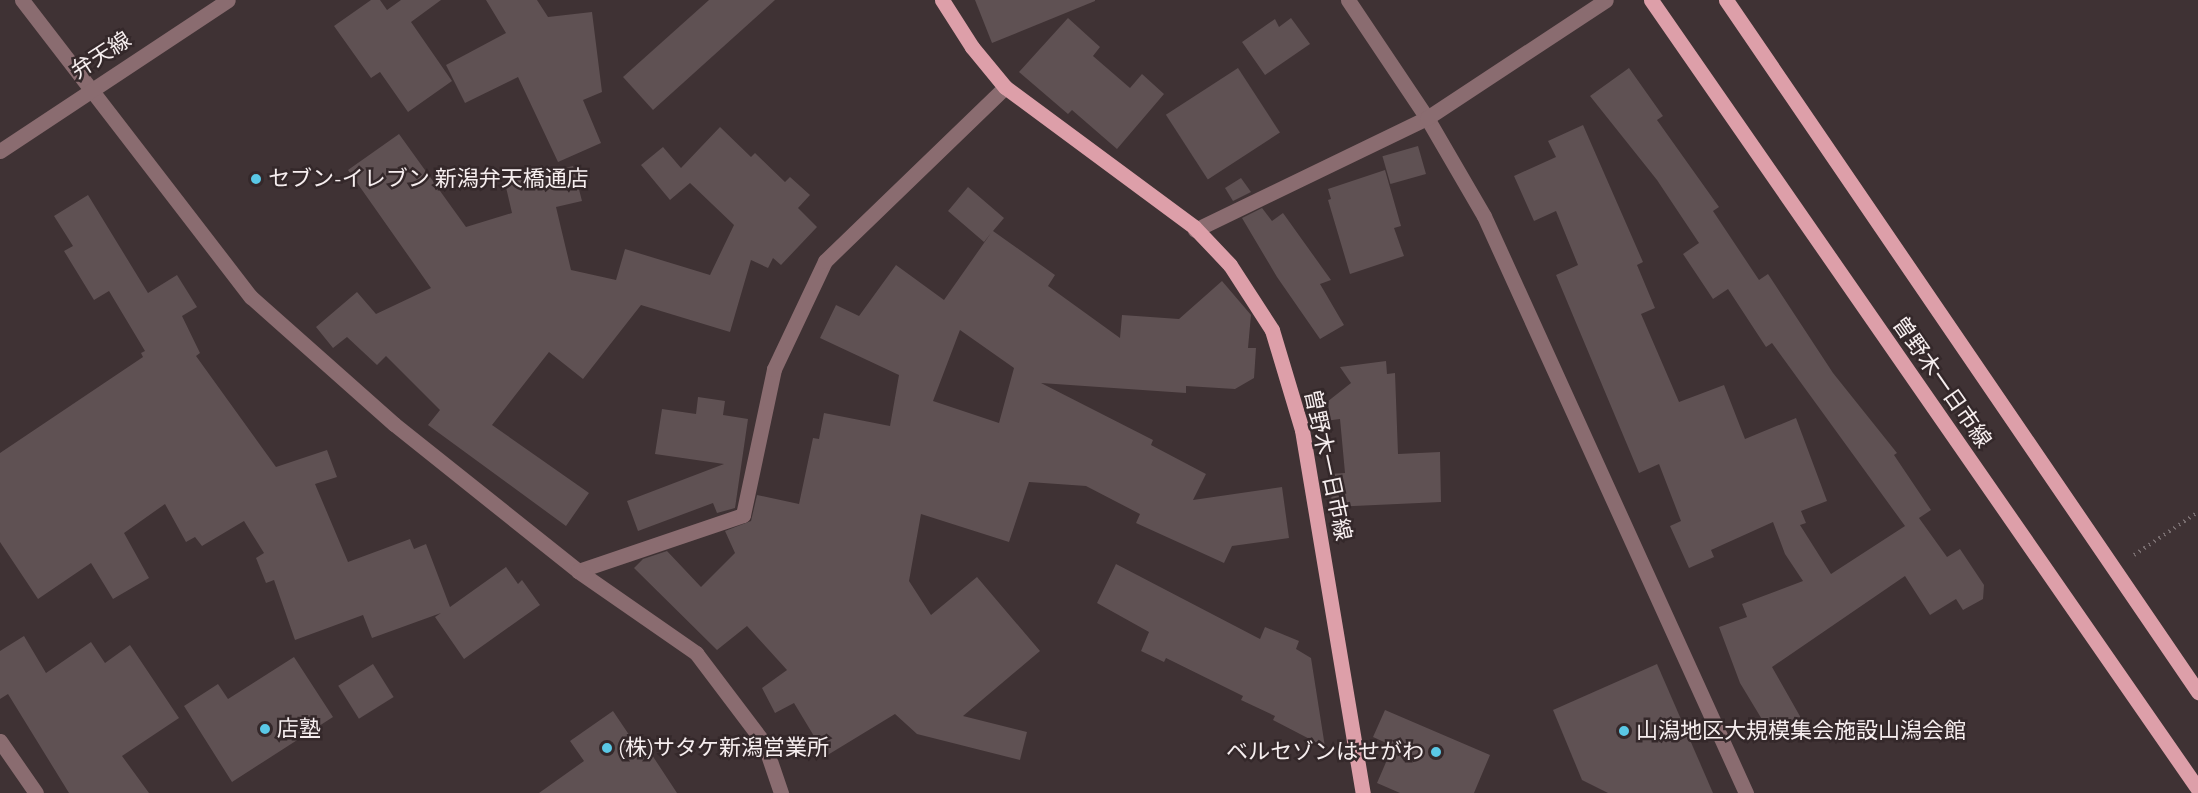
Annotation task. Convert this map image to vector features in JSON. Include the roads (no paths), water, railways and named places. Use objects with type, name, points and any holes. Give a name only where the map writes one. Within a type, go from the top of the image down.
[{"type":"main road","name":"曽野木一日市線","points":[[942,0],[972,47],[1005,87],[1195,230],[1230,265],[1272,330],[1302,430],[1362,793]]},
{"type":"main road","name":"曽野木一日市線","points":[[1652,0],[2198,789]]},
{"type":"main road","name":"曽野木一日市線","points":[[1726,0],[2198,692]]},
{"type":"street","points":[[21,0],[251,297],[394,424],[578,571],[696,653],[764,743],[781,793]]},
{"type":"street","name":"弁天線","points":[[0,151],[89,88],[228,0]]},
{"type":"street","points":[[1348,0],[1427,118],[1484,216],[1746,793]]},
{"type":"street","points":[[1195,230],[1427,118],[1606,0]]},
{"type":"street","points":[[578,571],[743,515],[774,369],[825,261],[1005,87]]},
{"type":"street","points":[[0,741],[36,793]]},
{"type":"place","name":"セブン-イレブン 新潟弁天橋通店","points":[[256,179]]},
{"type":"place","name":"店塾","points":[[265,729]]},
{"type":"place","name":"山潟地区大規模集会施設山潟会館","points":[[1624,731]]},
{"type":"place","name":"(株)サタケ新潟営業所","points":[[607,748]]},
{"type":"place","name":"ベルセゾンはせがわ","points":[[1436,752]]}]
